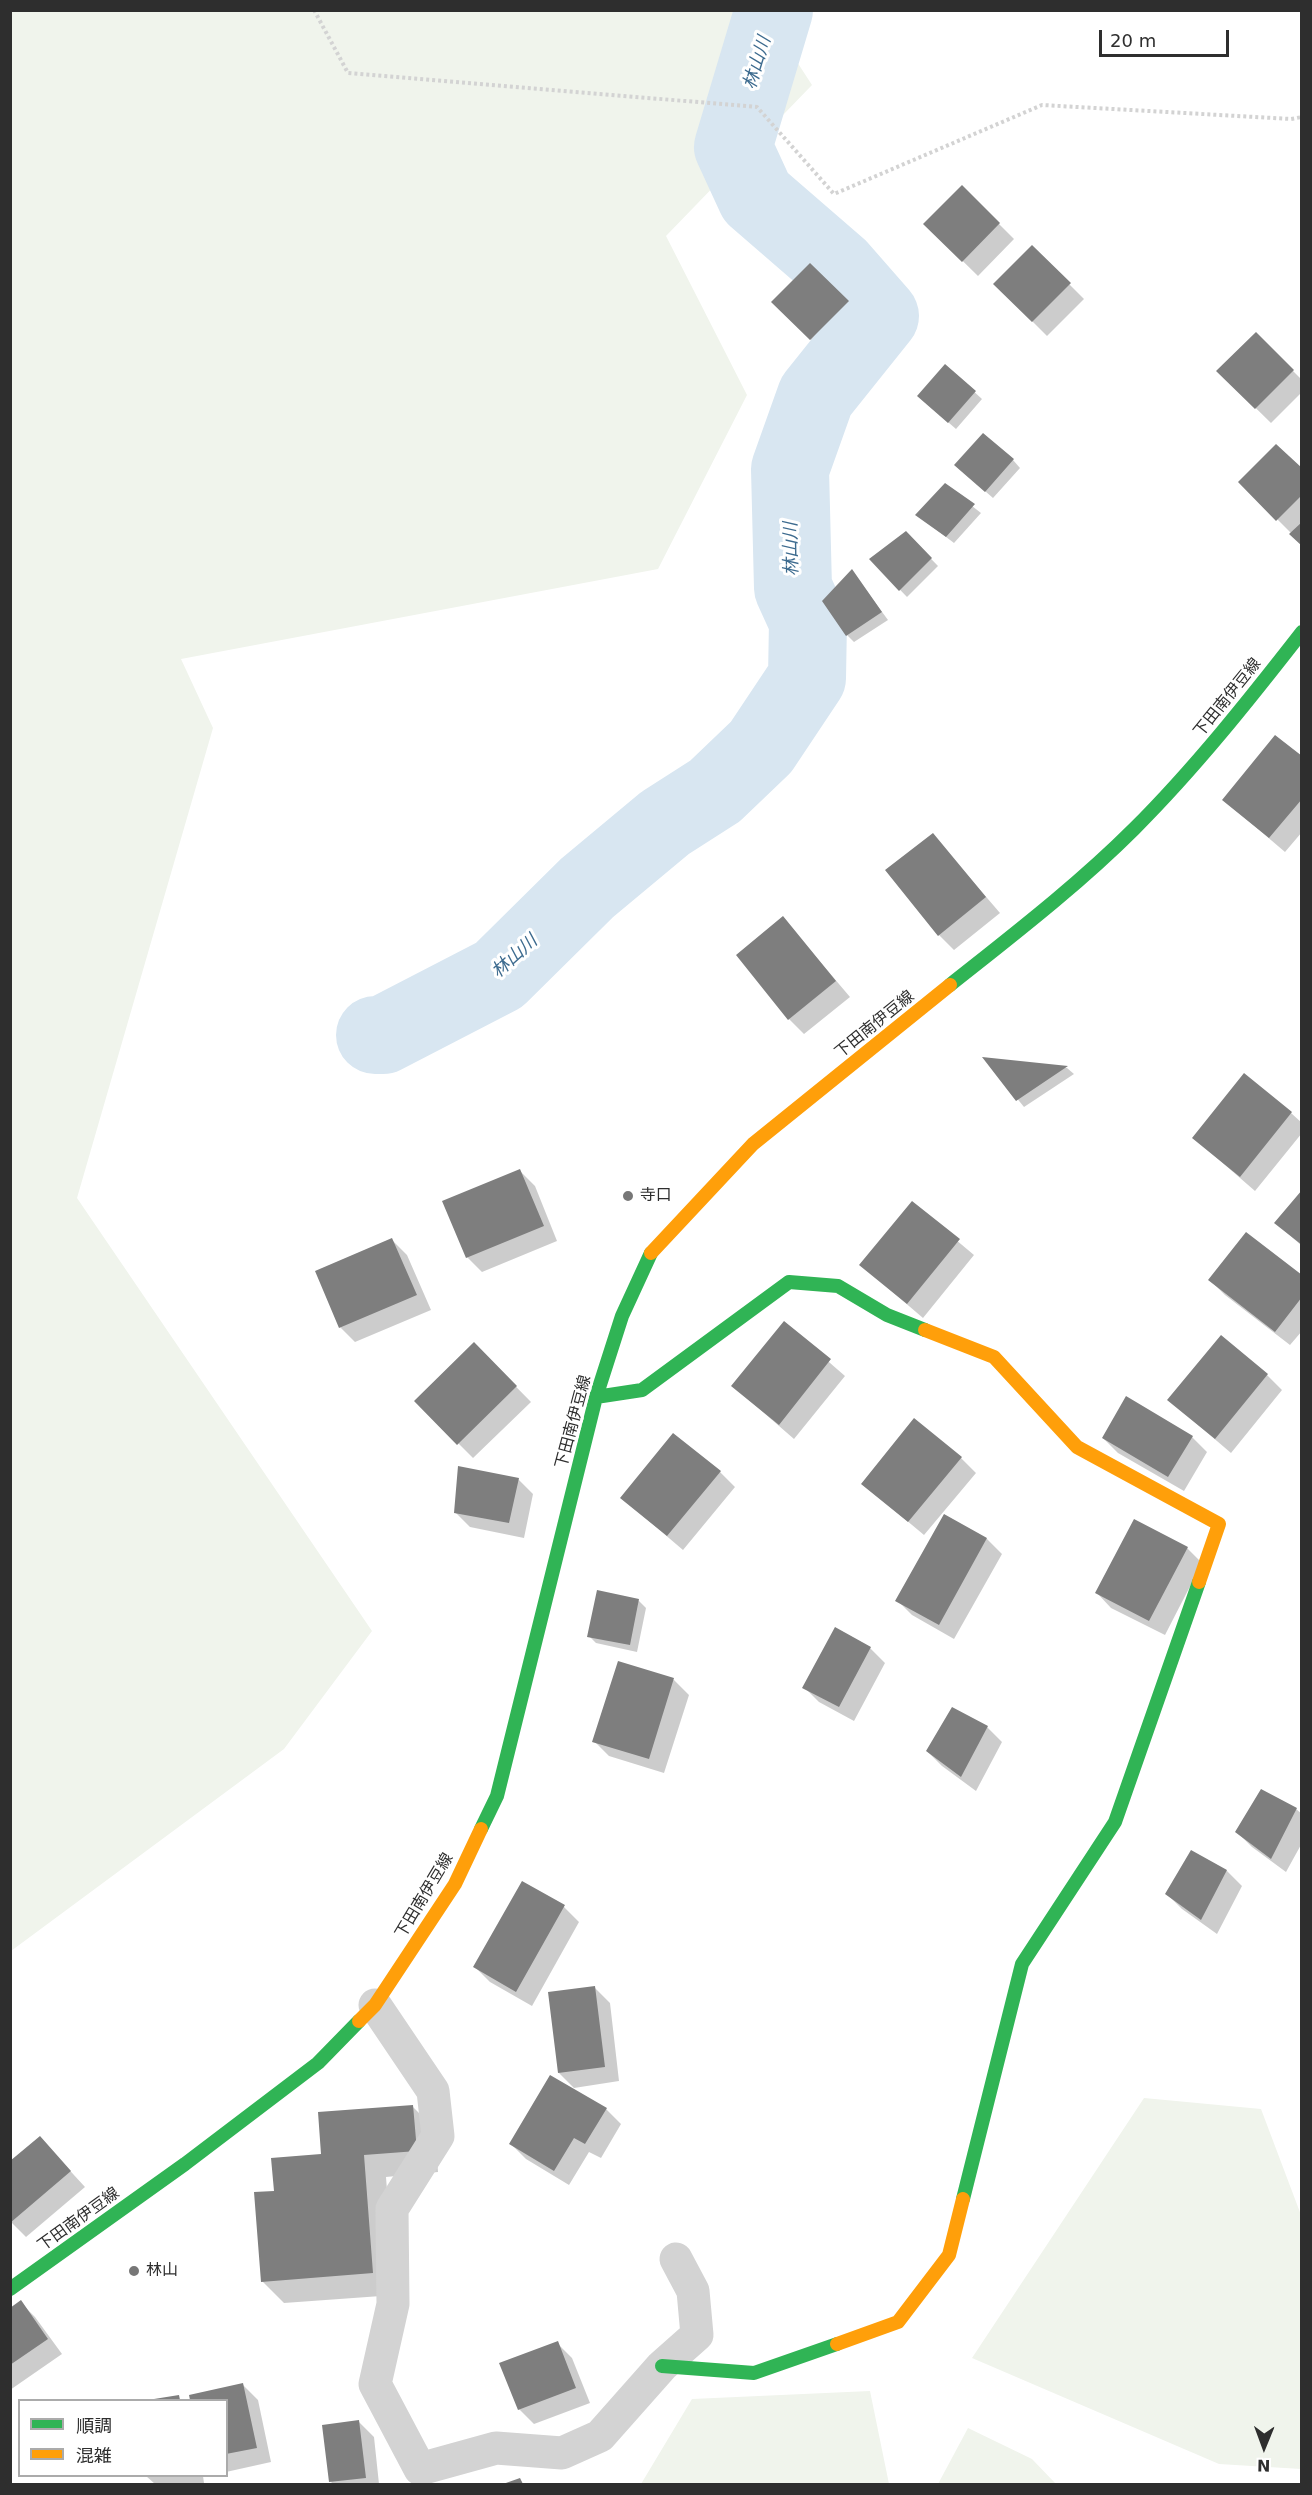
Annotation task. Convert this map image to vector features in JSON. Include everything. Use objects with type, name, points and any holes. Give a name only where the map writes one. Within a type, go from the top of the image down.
[{"type":"main road","name":"下田南伊豆線","points":[[10,2289],[185,2164],[318,2063],[375,2005],[455,1884],[497,1796],[596,1397],[622,1316],[652,1252],[753,1144],[1026,924],[1133,830],[1218,739],[1302,632]]},
{"type":"main road","points":[[596,1397],[642,1390],[789,1282],[838,1286],[887,1315],[994,1356],[1077,1447],[1219,1524],[1115,1822],[1022,1964],[949,2255],[897,2322],[754,2373],[662,2366]]},
{"type":"street","points":[[375,2005],[433,2091],[438,2136],[392,2209],[393,2304],[375,2384],[420,2469],[496,2448],[562,2453],[600,2436],[662,2366],[697,2335],[693,2291],[676,2259]]},
{"type":"path","points":[[314,10],[348,73],[756,107],[834,194],[1042,105],[1291,119],[1302,117]]},
{"type":"shaded area","points":[[11,10],[764,11],[812,85],[666,236],[747,395],[658,569],[181,659],[213,728],[77,1198],[372,1631],[284,1749],[11,1951]]},
{"type":"shaded area","points":[[1144,2098],[1261,2109],[1301,2215],[1301,2469],[1219,2464],[972,2358]]},
{"type":"shaded area","points":[[870,2391],[889,2484],[641,2484],[692,2399]]},
{"type":"shaded area","points":[[968,2428],[1032,2459],[1056,2484],[938,2484]]},
{"type":"building","points":[[962,185],[1000,223],[962,262],[923,224]]},
{"type":"building","points":[[1032,245],[1071,283],[1032,322],[993,284]]},
{"type":"building","points":[[810,263],[849,301],[810,340],[771,302]]},
{"type":"building","points":[[1256,332],[1294,370],[1255,409],[1216,371]]},
{"type":"building","points":[[945,364],[976,391],[948,423],[917,396]]},
{"type":"building","points":[[983,433],[1014,459],[985,492],[954,465]]},
{"type":"building","points":[[1276,444],[1302,468],[1302,495],[1276,521],[1238,482]]},
{"type":"building","points":[[945,483],[975,504],[946,537],[915,515]]},
{"type":"building","points":[[1302,522],[1302,546],[1289,534]]},
{"type":"building","points":[[906,531],[932,558],[899,591],[869,559]]},
{"type":"building","points":[[852,569],[882,612],[846,636],[822,601]]},
{"type":"building","points":[[1275,735],[1302,756],[1302,799],[1269,838],[1222,800]]},
{"type":"building","points":[[933,833],[986,897],[938,936],[885,870]]},
{"type":"building","points":[[783,916],[836,981],[788,1020],[736,955]]},
{"type":"building","points":[[982,1057],[1068,1066],[1016,1101]]},
{"type":"building","points":[[1244,1073],[1292,1112],[1240,1177],[1192,1138]]},
{"type":"building","points":[[520,1169],[544,1226],[466,1258],[442,1201]]},
{"type":"building","points":[[1302,1190],[1302,1245],[1274,1223]]},
{"type":"building","points":[[912,1201],[960,1239],[907,1304],[859,1265]]},
{"type":"building","points":[[1246,1232],[1302,1275],[1302,1297],[1275,1332],[1208,1280]]},
{"type":"building","points":[[392,1238],[417,1295],[339,1328],[315,1271]]},
{"type":"building","points":[[784,1321],[831,1359],[779,1425],[731,1386]]},
{"type":"building","points":[[1221,1335],[1268,1374],[1215,1439],[1167,1400]]},
{"type":"building","points":[[474,1342],[517,1386],[457,1445],[414,1401]]},
{"type":"building","points":[[1126,1396],[1193,1436],[1168,1477],[1102,1438]]},
{"type":"building","points":[[914,1418],[962,1457],[908,1522],[861,1484]]},
{"type":"building","points":[[673,1433],[721,1471],[667,1536],[620,1498]]},
{"type":"building","points":[[458,1466],[519,1478],[509,1523],[454,1513]]},
{"type":"building","points":[[944,1514],[987,1538],[939,1625],[895,1601]]},
{"type":"building","points":[[1134,1519],[1188,1547],[1149,1621],[1095,1593]]},
{"type":"building","points":[[597,1590],[639,1599],[630,1645],[587,1637]]},
{"type":"building","points":[[835,1627],[871,1647],[839,1707],[802,1688]]},
{"type":"building","points":[[618,1661],[674,1678],[649,1759],[592,1742]]},
{"type":"building","points":[[952,1707],[988,1726],[961,1777],[926,1751]]},
{"type":"building","points":[[1261,1789],[1297,1808],[1271,1859],[1235,1832]]},
{"type":"building","points":[[1191,1850],[1227,1870],[1201,1920],[1165,1894]]},
{"type":"building","points":[[522,1881],[565,1905],[516,1992],[473,1967]]},
{"type":"building","points":[[595,1986],[605,2067],[558,2073],[548,1992]]},
{"type":"building","points":[[550,2075],[607,2108],[585,2144],[574,2138],[554,2171],[509,2144]]},
{"type":"building","points":[[413,2105],[417,2151],[364,2155],[373,2273],[261,2282],[254,2192],[274,2191],[271,2158],[321,2154],[318,2112]]},
{"type":"building","points":[[40,2136],[71,2171],[10,2223],[10,2161]]},
{"type":"building","points":[[21,2300],[48,2339],[10,2365],[10,2308]]},
{"type":"building","points":[[558,2341],[576,2388],[518,2410],[499,2363]]},
{"type":"building","points":[[243,2383],[257,2448],[228,2454],[228,2399],[190,2399],[189,2395]]},
{"type":"building","points":[[179,2395],[180,2399],[154,2399]]},
{"type":"building","points":[[359,2420],[366,2478],[329,2482],[322,2425]]},
{"type":"building","points":[[520,2478],[523,2484],[503,2484]]},
{"type":"waterway","name":"林山川","points":[[375,1035],[383,1035],[499,975],[587,888],[665,823],[715,791],[761,747],[807,678],[808,621],[793,588],[790,469],[816,396],[880,316],[838,268],[756,197],[733,147],[774,10]]},
{"type":"traffic: fast","points":[[950,985],[1068,890],[1157,806],[1242,708],[1302,632]]},
{"type":"traffic: fast","points":[[481,1829],[497,1796],[596,1397],[622,1316],[651,1253]]},
{"type":"traffic: fast","points":[[596,1397],[642,1390],[789,1282],[838,1286],[887,1315],[925,1330]]},
{"type":"traffic: fast","points":[[963,2199],[1022,1964],[1115,1822],[1199,1582]]},
{"type":"traffic: fast","points":[[10,2289],[185,2164],[318,2063],[359,2021]]},
{"type":"traffic: fast","points":[[662,2366],[754,2373],[837,2344]]},
{"type":"traffic: slow","points":[[651,1253],[753,1144],[950,985]]},
{"type":"traffic: slow","points":[[925,1330],[994,1357],[1077,1447],[1219,1524],[1199,1582]]},
{"type":"traffic: slow","points":[[359,2021],[375,2005],[455,1884],[481,1829]]},
{"type":"traffic: slow","points":[[837,2344],[898,2322],[949,2255],[963,2199]]},
{"type":"place","name":"寺口","points":[[628,1196]]},
{"type":"place","name":"林山","points":[[134,2271]]}]
